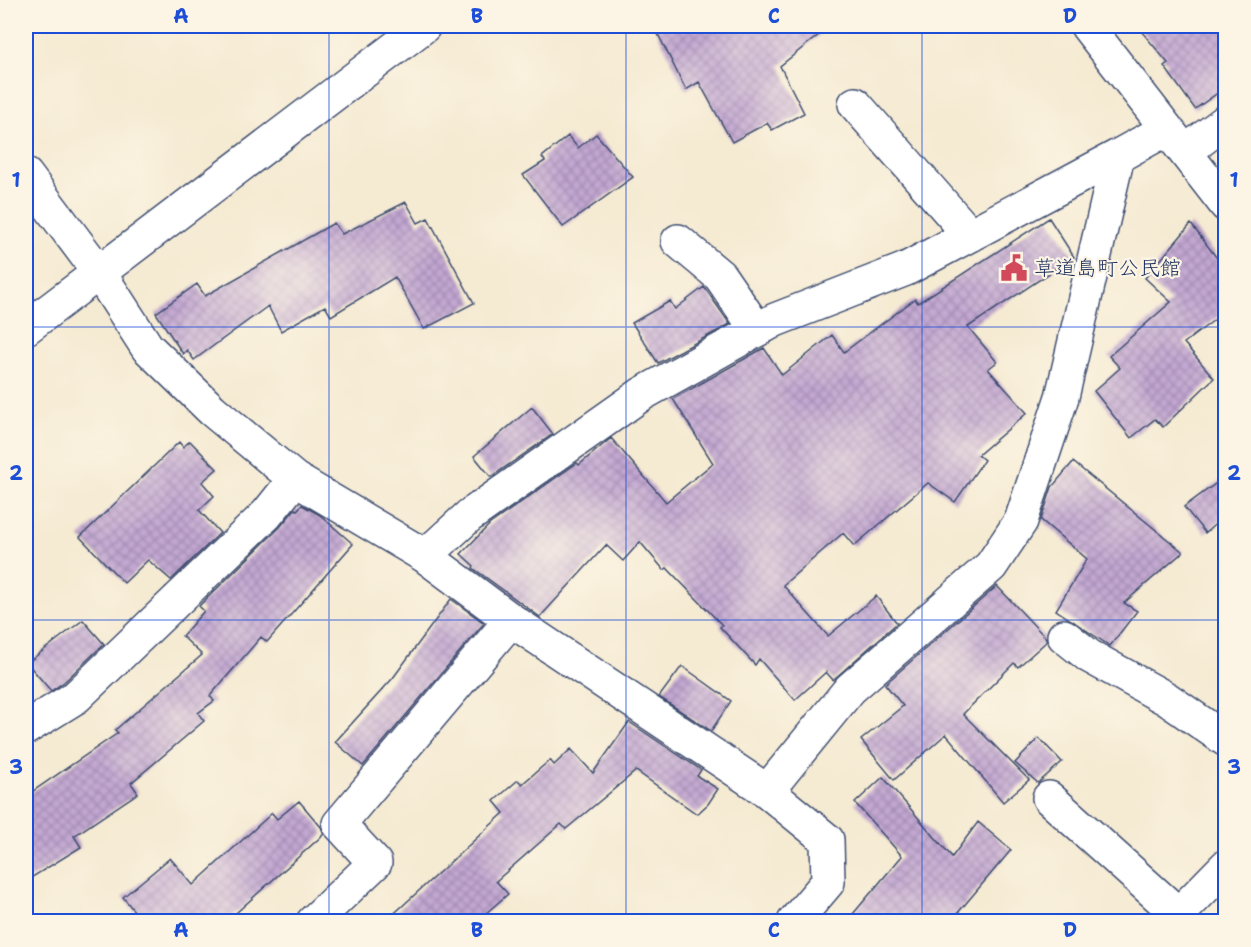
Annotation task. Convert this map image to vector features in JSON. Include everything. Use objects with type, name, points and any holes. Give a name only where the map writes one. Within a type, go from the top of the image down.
[{"type":"street","points":[[26,328],[98,271],[424,26]]},
{"type":"street","points":[[1087,26],[1226,205]]},
{"type":"street","points":[[855,104],[970,235]]},
{"type":"street","points":[[425,556],[469,516],[642,394],[775,320],[906,269],[1118,156],[1176,141],[1226,121]]},
{"type":"street","points":[[767,791],[850,689],[991,566],[1021,521],[1062,397],[1118,156]]},
{"type":"street","points":[[26,175],[98,271],[147,346],[212,410],[295,479],[425,556],[511,620],[767,791],[827,840],[828,882],[794,921]]},
{"type":"street","points":[[678,241],[720,276],[757,330]]},
{"type":"street","points":[[26,728],[76,697],[267,514],[295,479]]},
{"type":"street","points":[[313,921],[375,863],[339,824],[511,620]]},
{"type":"street","points":[[1064,636],[1089,656],[1167,699],[1226,740]]},
{"type":"street","points":[[1050,798],[1175,918],[1226,866]]},
{"type":"building","points":[[654,26],[830,26],[780,66],[804,113],[772,130],[767,123],[732,142],[699,82],[686,90]]},
{"type":"building","points":[[1137,26],[1226,26],[1226,87],[1195,109],[1164,66],[1168,63]]},
{"type":"building","points":[[596,134],[633,177],[563,227],[523,175],[545,161],[542,157],[568,136],[578,148]]},
{"type":"building","points":[[406,202],[418,223],[428,218],[474,303],[424,329],[395,277],[331,316],[325,306],[281,331],[268,306],[194,360],[187,350],[183,354],[156,313],[197,284],[205,296],[334,223],[342,234]]},
{"type":"building","points":[[1049,218],[1074,257],[968,327],[997,362],[988,369],[1027,413],[978,455],[984,460],[955,502],[928,483],[854,546],[843,533],[783,585],[828,636],[876,596],[897,623],[833,680],[826,672],[795,700],[759,659],[755,665],[720,627],[722,625],[667,568],[664,570],[640,542],[623,561],[606,545],[540,617],[473,568],[474,566],[461,554],[490,524],[577,463],[579,465],[611,438],[666,502],[713,463],[673,399],[764,348],[782,375],[832,335],[844,352],[915,299],[918,303]]},
{"type":"building","points":[[1191,224],[1226,270],[1226,311],[1184,343],[1214,378],[1163,427],[1155,419],[1131,438],[1094,391],[1120,368],[1109,356],[1171,302],[1145,278]]},
{"type":"building","points":[[704,287],[730,324],[658,363],[632,323],[670,301],[675,309]]},
{"type":"building","points":[[532,407],[553,434],[491,477],[474,456]]},
{"type":"building","points":[[190,441],[217,469],[202,482],[214,496],[199,510],[220,533],[171,580],[148,560],[124,583],[80,537],[179,442],[183,447]]},
{"type":"building","points":[[1073,462],[1183,552],[1124,603],[1137,611],[1110,646],[1056,610],[1087,559],[1041,520],[1052,487]]},
{"type":"building","points":[[1226,476],[1226,515],[1205,533],[1184,507]]},
{"type":"building","points":[[302,505],[320,515],[353,544],[267,642],[261,637],[210,696],[214,701],[198,713],[204,721],[131,783],[138,793],[74,836],[81,847],[26,881],[26,796],[118,733],[115,730],[202,655],[182,636],[204,611],[199,606],[280,527],[295,509],[297,510]]},
{"type":"building","points":[[997,586],[1046,638],[1046,642],[1018,667],[1014,663],[963,714],[1029,780],[1003,802],[946,734],[894,780],[861,740],[903,706],[885,684]]},
{"type":"building","points":[[451,599],[484,623],[363,766],[335,742],[393,678]]},
{"type":"building","points":[[83,620],[104,644],[64,682],[51,691],[27,663]]},
{"type":"building","points":[[682,666],[731,701],[711,731],[659,697]]},
{"type":"building","points":[[629,722],[701,770],[697,776],[718,789],[708,804],[697,814],[636,771],[566,829],[561,824],[496,881],[508,894],[477,921],[386,921],[504,813],[494,801],[518,780],[522,784],[550,760],[554,765],[571,749],[593,773]]},
{"type":"building","points":[[1039,738],[1062,762],[1038,783],[1015,763]]},
{"type":"building","points":[[883,777],[952,857],[978,822],[1011,850],[951,921],[847,921],[902,856],[855,803]]},
{"type":"building","points":[[299,801],[321,827],[324,834],[227,921],[142,921],[123,897],[170,858],[193,885],[272,813],[277,819]]},
{"type":"place","name":"草道島町公民館","points":[[1014,268]]}]
